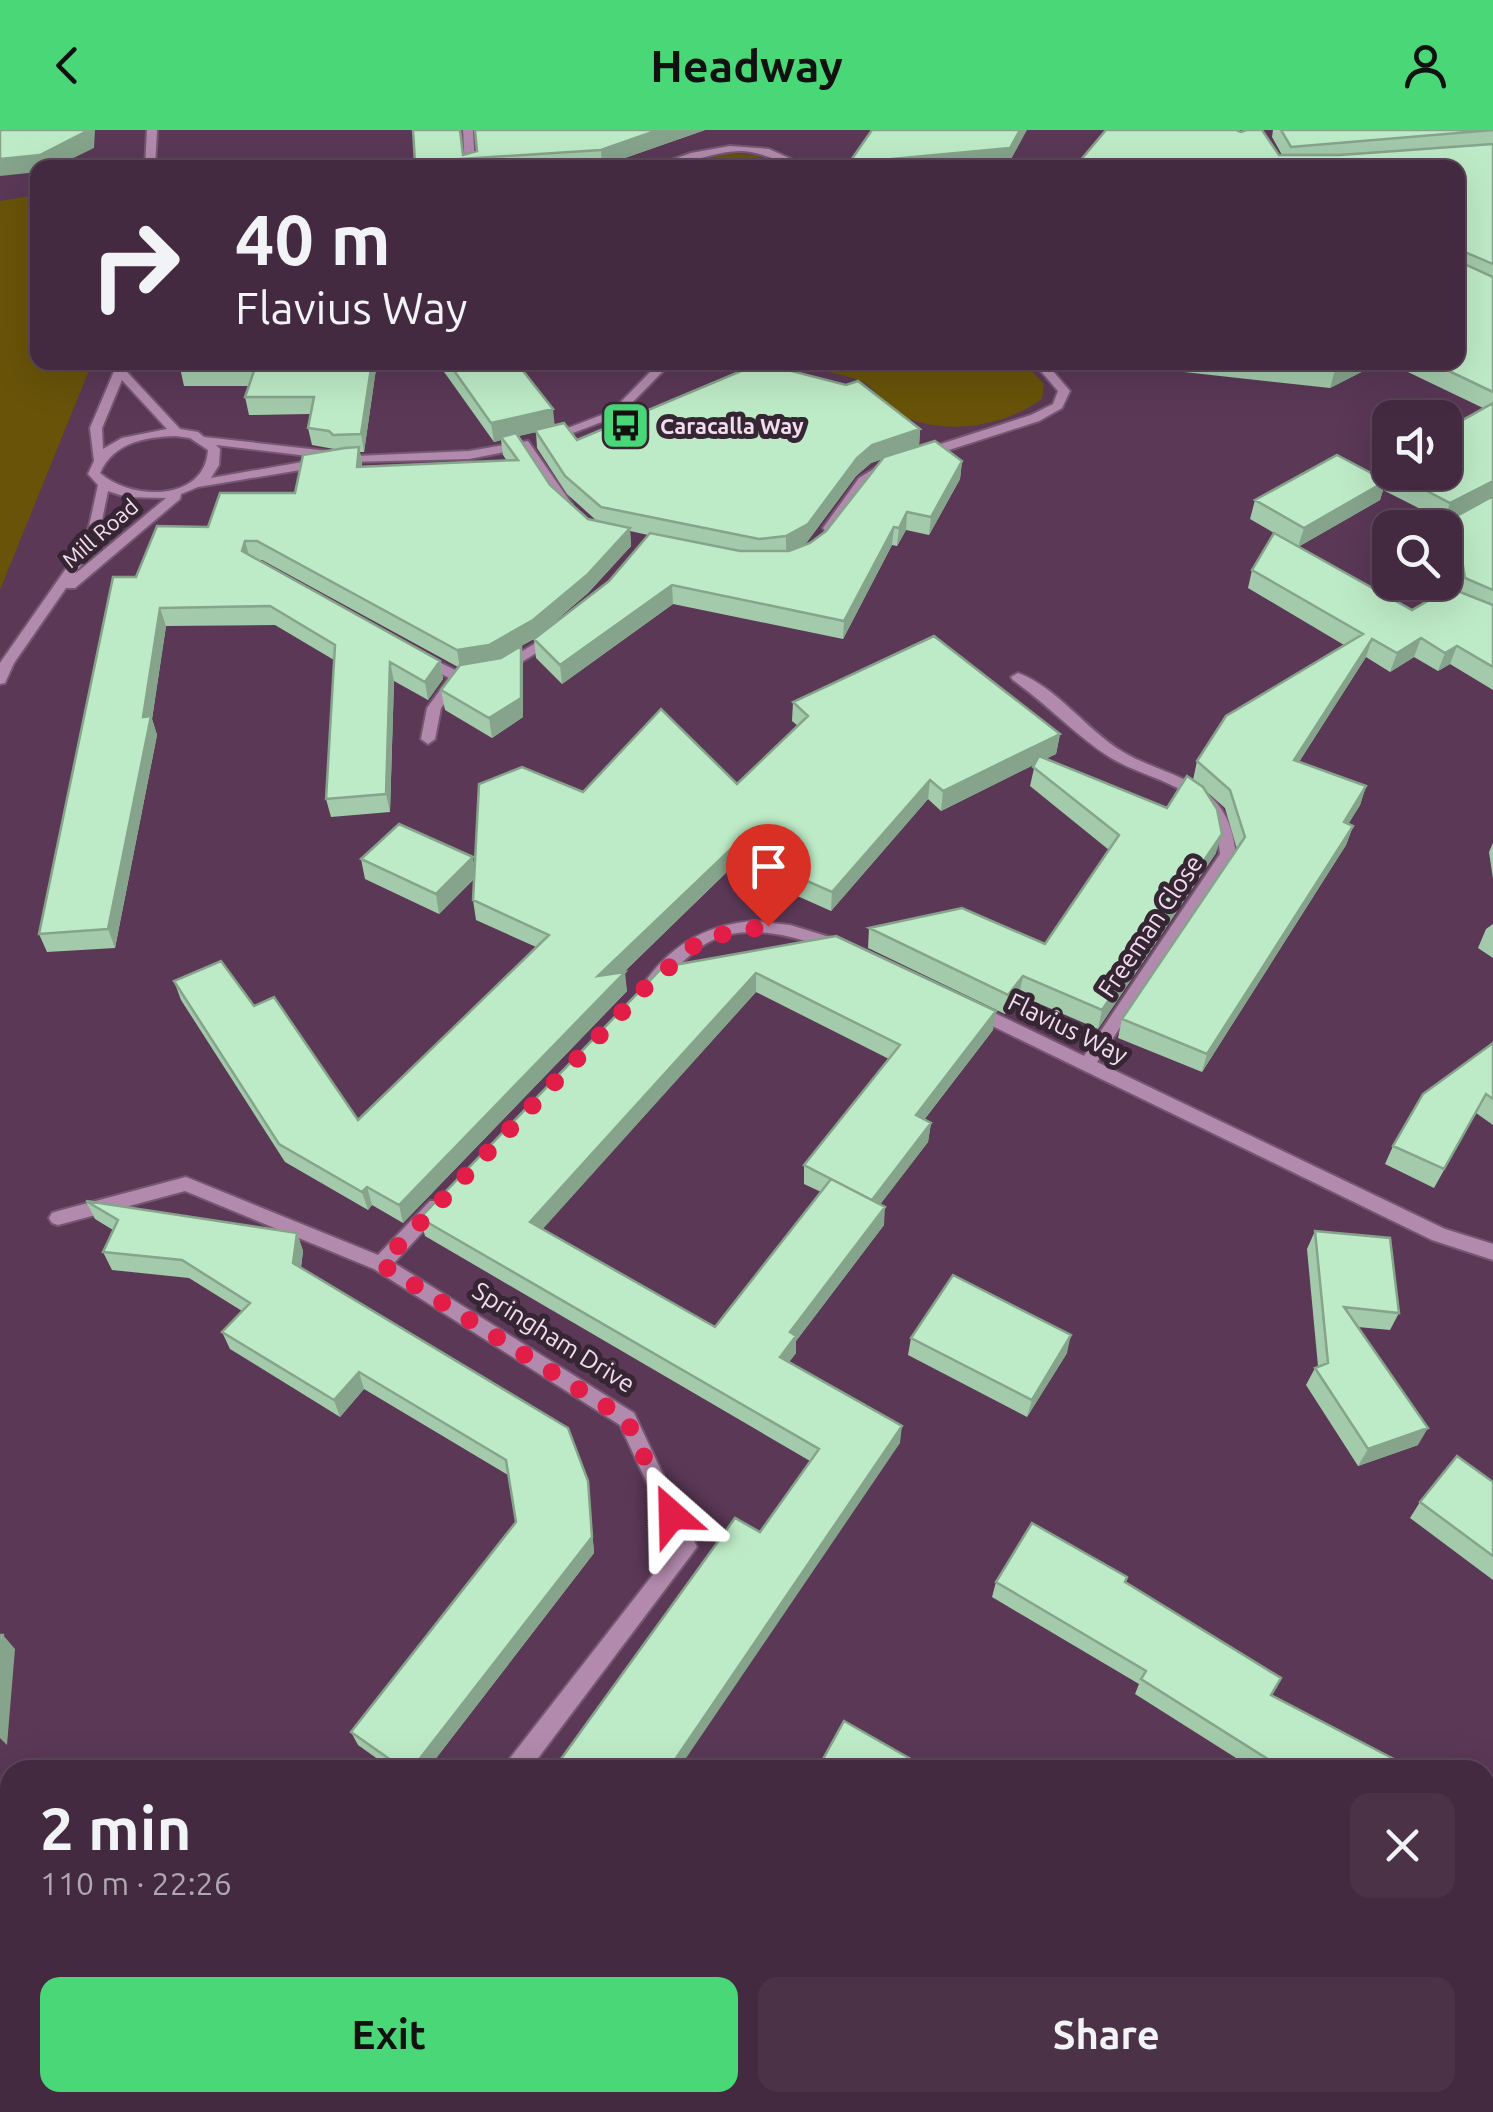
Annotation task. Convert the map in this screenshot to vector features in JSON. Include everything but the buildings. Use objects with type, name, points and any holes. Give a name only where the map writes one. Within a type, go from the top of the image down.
[{"type":"street","points":[[150,160],[152,130]]},
{"type":"street","points":[[468,130],[470,160]]},
{"type":"street","points":[[679,160],[723,146],[754,148],[785,160]]},
{"type":"street","points":[[122,370],[96,428],[98,458],[94,474],[104,488],[142,497],[348,458]]},
{"type":"street","points":[[125,370],[176,432]]},
{"type":"street","points":[[98,458],[135,436],[176,432],[205,440],[348,458],[469,455],[572,432],[616,412],[659,370]]},
{"type":"street","points":[[815,548],[863,481],[877,469],[1035,418],[1058,406],[1064,391],[1045,370]]},
{"type":"street","points":[[189,487],[217,460],[205,440]]},
{"type":"street","points":[[524,444],[572,509]]},
{"type":"street","name":"Mill Road","points":[[44,610],[118,542],[189,487]]},
{"type":"street","name":"Mill Road","points":[[0,680],[92,540],[104,488]]},
{"type":"street","points":[[1462,518],[1493,501]]},
{"type":"street","points":[[1444,600],[1493,621]]},
{"type":"street","points":[[407,649],[458,677],[498,670],[570,622]]},
{"type":"street","points":[[428,739],[434,708],[458,677]]},
{"type":"street","name":"Freeman Close","points":[[1018,677],[1118,756],[1190,785],[1228,836],[1228,854],[1087,1064]]},
{"type":"street","points":[[645,988],[703,938],[724,932],[768,926],[807,934],[850,950]]},
{"type":"street","name":"Flavius Way","points":[[952,999],[1438,1235],[1493,1252]]},
{"type":"street","name":"Springham Drive","points":[[58,1218],[186,1184],[381,1264],[626,1419],[687,1547],[523,1760]]},
{"type":"street","points":[[381,1264],[447,1195]]},
{"type":"shaded area","points":[[714,155],[756,155],[767,160],[696,160]]},
{"type":"shaded area","points":[[30,196],[30,370],[89,370],[0,590],[0,201]]},
{"type":"shaded area","points":[[818,370],[1031,370],[1044,384],[1042,399],[1026,409],[990,422],[951,427],[931,425],[895,412],[861,381]]},
{"type":"place","name":"Caracalla Way","points":[[625,426]]},
{"type":"route","points":[[672,1515],[626,1419],[381,1264],[645,988],[703,938],[768,926]]}]
